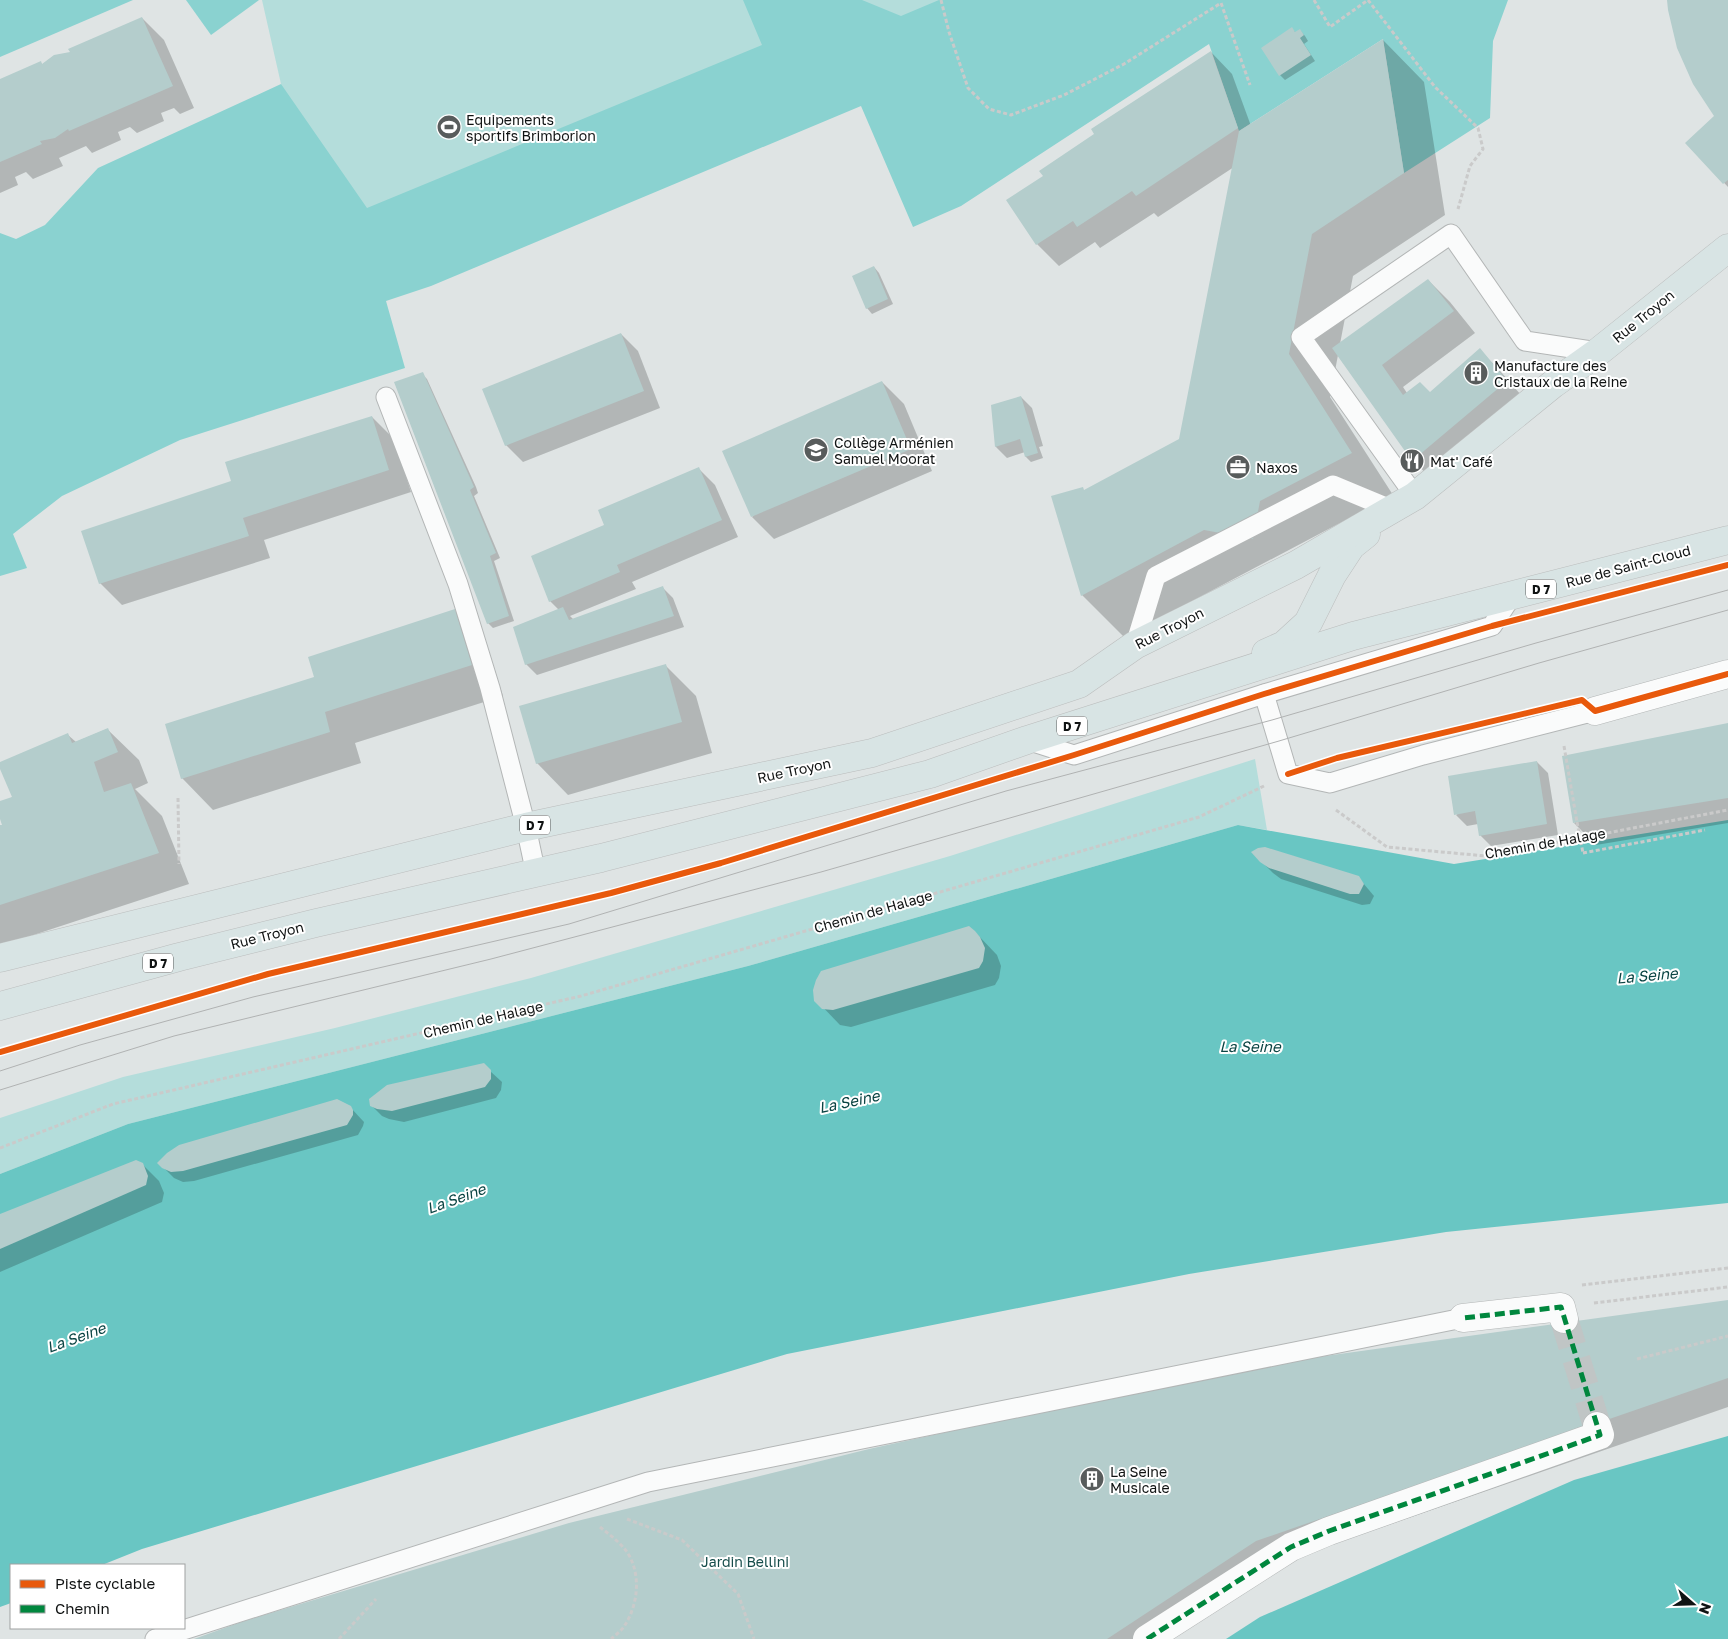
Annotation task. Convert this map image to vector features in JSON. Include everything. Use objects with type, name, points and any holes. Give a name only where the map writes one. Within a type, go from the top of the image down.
[{"type":"main road","name":"Rue Troyon","points":[[0,958],[526,827],[872,753],[1079,684],[1135,644],[1296,565],[1404,503],[1728,248]]},
{"type":"main road","points":[[1215,680],[1284,645],[1308,624],[1332,575],[1351,546],[1404,503]]},
{"type":"main road","name":"Rue de Saint-Cloud","points":[[1353,636],[1728,540]]},
{"type":"main road","points":[[1332,575],[1324,600],[1333,628],[1353,636]]},
{"type":"main road","name":"Rue Troyon","points":[[0,1006],[179,957],[316,923],[536,874],[930,774],[1027,740],[1353,636]]},
{"type":"street","points":[[1595,711],[1728,674]]},
{"type":"street","points":[[1463,1318],[1562,1313]]},
{"type":"street","points":[[1147,1639],[1290,1547],[1329,1530],[1600,1436],[1597,1426]]},
{"type":"lane","points":[[1404,503],[1301,337],[1451,234],[1526,341],[1598,352]]},
{"type":"lane","points":[[386,397],[458,584],[490,688],[526,827]]},
{"type":"lane","points":[[1135,644],[1156,576],[1333,485],[1404,503]]},
{"type":"lane","points":[[1027,740],[1074,755],[1264,694],[1492,626],[1511,597]]},
{"type":"lane","points":[[1264,694],[1288,774],[1330,783],[1423,755],[1595,711]]},
{"type":"lane","name":"D 7","points":[[526,827],[536,874]]},
{"type":"lane","points":[[155,1639],[648,1482],[1463,1318]]},
{"type":"path","points":[[941,0],[949,32],[968,88],[989,109],[1011,114],[1064,95],[1124,64],[1220,3],[1250,85]]},
{"type":"path","points":[[1314,0],[1330,27],[1368,0],[1435,87],[1478,128],[1483,149],[1470,166],[1451,234]]},
{"type":"path","points":[[1566,755],[1583,853],[1705,830]]},
{"type":"path","points":[[178,798],[179,864]]},
{"type":"path","points":[[1562,1313],[1728,1287]]},
{"type":"path","points":[[1637,1359],[1728,1336]]},
{"type":"path","points":[[618,1521],[628,1518],[682,1540],[738,1594],[754,1639]]},
{"type":"path","points":[[591,1529],[609,1524]]},
{"type":"path","points":[[599,1527],[617,1541],[630,1557],[636,1578],[636,1596],[632,1611],[624,1627],[611,1639]]},
{"type":"path","points":[[340,1639],[377,1599]]},
{"type":"shaded area","points":[[0,0],[133,0],[0,57]]},
{"type":"shaded area","points":[[186,0],[259,0],[211,35]]},
{"type":"shaded area","name":"Equipements sportifs Brimborion","points":[[262,0],[1370,0],[901,17],[312,245],[281,84]]},
{"type":"shaded area","points":[[743,0],[862,0],[901,16],[939,0],[1508,0],[1493,41],[1490,118],[1404,173],[1383,39],[1239,131],[1209,44],[961,206],[913,227],[861,106],[431,286],[386,301],[405,368],[180,440],[62,496],[13,534],[27,568],[0,576],[0,233],[16,239],[45,225],[98,168],[281,84],[367,208],[762,45]]},
{"type":"shaded area","points":[[1255,759],[1267,830],[1238,825],[748,966],[128,1124],[0,1174],[0,1118],[123,1077],[335,1028],[531,978],[950,856]]},
{"type":"water","name":"La Seine","points":[[1728,820],[1728,1203],[1446,1232],[1189,1274],[787,1354],[142,1549],[104,1564],[10,1564],[10,1603],[0,1607],[0,1174],[128,1124],[748,966],[1238,825],[1454,864]]},
{"type":"water","points":[[1728,1436],[1728,1639],[1226,1639],[1260,1617],[1574,1480]]},
{"type":"building","points":[[1667,0],[1728,0],[1728,180],[1723,184],[1685,143],[1714,116],[1693,84],[1677,48]]},
{"type":"building","points":[[142,17],[173,86],[69,131],[68,129],[55,138],[40,141],[42,144],[0,162],[0,79],[41,61],[42,64],[54,55],[70,52],[68,49]]},
{"type":"building","points":[[1292,27],[1295,32],[1300,29],[1304,35],[1300,38],[1311,55],[1279,76],[1261,48]]},
{"type":"building","points":[[1383,39],[1404,173],[1312,234],[1289,354],[1352,453],[1260,501],[1253,539],[1204,530],[1081,596],[1051,496],[1083,487],[1084,490],[1179,439],[1239,131]]},
{"type":"building","points":[[1211,51],[1238,128],[1136,196],[1132,191],[1077,227],[1073,221],[1036,245],[1006,200],[1043,176],[1039,171],[1094,134],[1091,129]]},
{"type":"building","points":[[874,266],[888,299],[866,309],[852,276]]},
{"type":"building","name":"Manufacture des Cristaux de la Reine","points":[[1428,279],[1454,311],[1382,365],[1403,395],[1420,382],[1430,392],[1480,348],[1507,381],[1412,461],[1332,348]]},
{"type":"building","points":[[621,333],[644,391],[505,446],[482,389]]},
{"type":"building","points":[[423,372],[474,487],[470,490],[496,553],[490,556],[509,616],[487,624],[394,382]]},
{"type":"building","name":"Collège Arménien Samuel Moorat","points":[[882,381],[911,449],[751,517],[722,451]]},
{"type":"building","points":[[1021,396],[1038,453],[1025,457],[1020,439],[995,447],[991,405]]},
{"type":"building","points":[[372,416],[389,470],[243,518],[249,536],[99,584],[81,531],[231,481],[225,462]]},
{"type":"building","points":[[699,467],[722,520],[617,565],[620,572],[549,602],[531,556],[604,525],[598,510]]},
{"type":"building","points":[[663,586],[674,616],[525,665],[513,627],[563,607],[569,620]]},
{"type":"building","points":[[455,609],[472,665],[325,712],[330,732],[181,779],[165,724],[314,677],[308,657]]},
{"type":"building","points":[[666,664],[682,722],[536,764],[519,706]]},
{"type":"building","points":[[1728,723],[1728,798],[1573,823],[1562,756]]},
{"type":"building","points":[[108,728],[118,752],[94,762],[104,792],[131,783],[159,853],[0,905],[0,825],[2,825],[0,801],[12,797],[0,769],[0,762],[68,733],[72,743]]},
{"type":"building","points":[[1537,761],[1547,824],[1479,836],[1475,811],[1454,815],[1448,776]]},
{"type":"building","points":[[1265,847],[1359,876],[1364,884],[1359,894],[1350,894],[1269,868],[1251,852]]},
{"type":"building","points":[[969,926],[980,937],[985,948],[983,961],[979,968],[833,1010],[822,1009],[814,1001],[813,990],[821,971]]},
{"type":"building","points":[[484,1063],[491,1070],[491,1079],[485,1087],[392,1111],[370,1106],[369,1099],[387,1085]]},
{"type":"building","points":[[337,1099],[351,1106],[353,1110],[353,1115],[347,1125],[183,1171],[171,1172],[162,1168],[157,1163],[179,1145]]},
{"type":"building","points":[[136,1160],[143,1163],[148,1176],[146,1185],[0,1249],[0,1214]]},
{"type":"building","name":"La Seine Musicale","points":[[1728,1300],[1728,1378],[1256,1541],[1107,1639],[194,1639],[241,1622],[569,1523],[869,1449],[1093,1400],[1311,1358]]},
{"type":"tunnel","points":[[1564,1319],[1597,1426]]},
{"type":"tram line","points":[[0,1071],[80,1045],[253,997],[569,924],[1006,791],[1272,720],[1536,643],[1728,590]]},
{"type":"tram line","points":[[0,1090],[174,1036],[491,959],[821,872],[1279,741],[1539,663],[1728,610]]},
{"type":"marked path","points":[[1147,1639],[1291,1547],[1329,1531],[1600,1435],[1561,1307],[1463,1318]]},
{"type":"cycle path","points":[[0,1052],[268,974],[611,893],[721,863],[1074,755],[1264,694],[1492,626],[1728,565]]},
{"type":"cycle path","points":[[1288,774],[1337,758],[1582,700],[1595,711],[1728,674]]},
{"type":"place","name":"Equipements sportifs Brimborion","points":[[449,127]]},
{"type":"place","name":"Manufacture des Cristaux de la Reine","points":[[1476,373]]},
{"type":"place","name":"Collège Arménien Samuel Moorat","points":[[816,450]]},
{"type":"place","name":"Mat' Café","points":[[1412,461]]},
{"type":"place","name":"Naxos","points":[[1238,467]]},
{"type":"place","name":"La Seine Musicale","points":[[1092,1479]]},
{"type":"park label","name":"Jardin Bellini","points":[[745,1561]]}]
